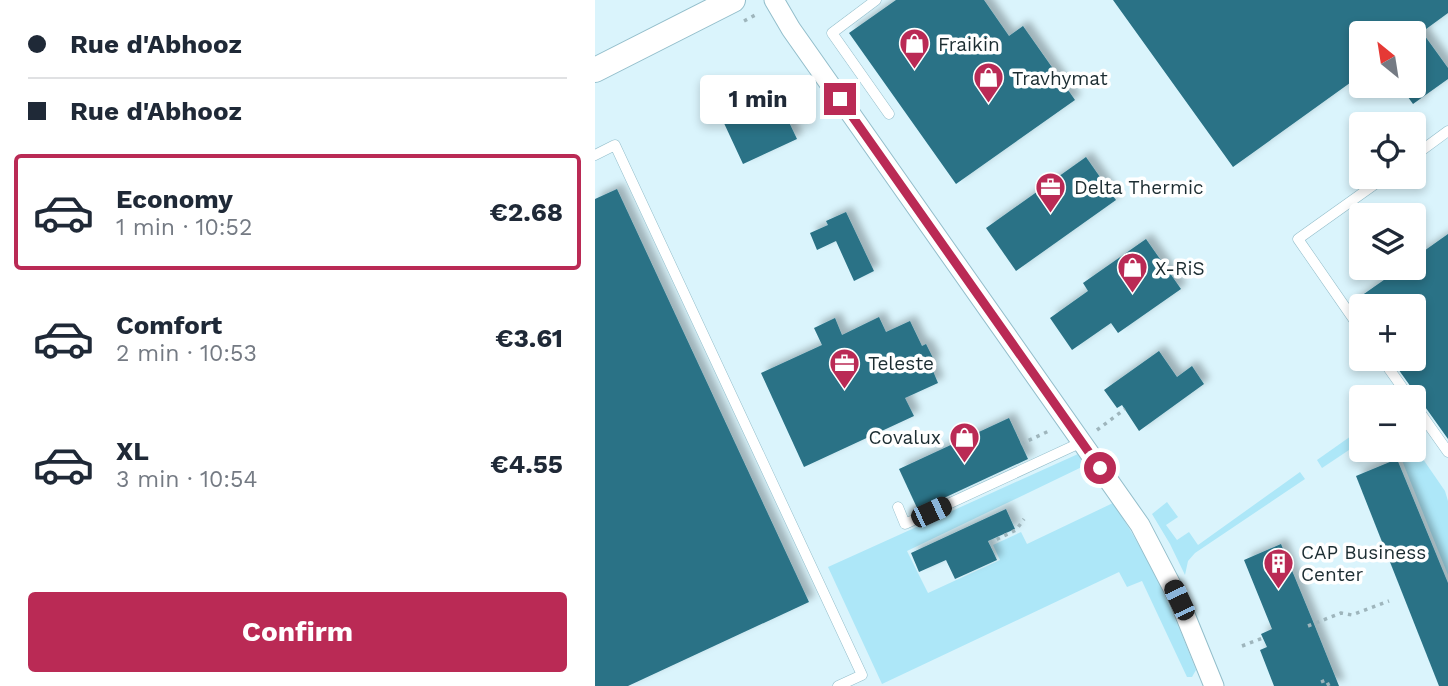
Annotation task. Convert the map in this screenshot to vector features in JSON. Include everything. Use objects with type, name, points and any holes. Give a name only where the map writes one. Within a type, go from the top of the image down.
[{"type":"street","points":[[595,70],[733,0]]},
{"type":"street","points":[[774,0],[790,29],[1140,525],[1160,560],[1214,686]]},
{"type":"lane","points":[[876,0],[832,33],[889,114]]},
{"type":"lane","points":[[1426,147],[1448,131]]},
{"type":"lane","points":[[595,155],[615,145],[862,675],[838,686]]},
{"type":"lane","points":[[1349,313],[1298,240],[1368,189]]},
{"type":"lane","points":[[1426,421],[1448,452]]},
{"type":"lane","points":[[898,508],[905,524],[1082,442]]},
{"type":"path","points":[[1082,442],[1125,409]]},
{"type":"path","points":[[1021,444],[1068,421]]},
{"type":"path","points":[[989,543],[1016,530],[1024,519]]},
{"type":"path","points":[[1308,626],[1341,613],[1352,615],[1389,601]]},
{"type":"path","points":[[1242,646],[1263,638]]},
{"type":"path","points":[[1321,682],[1326,680],[1329,686]]},
{"type":"shaded area","points":[[1349,437],[1349,450],[1322,468],[1317,460]]},
{"type":"shaded area","points":[[1078,454],[1086,465],[907,551],[928,593],[1000,560],[993,545],[1021,532],[1027,544],[1113,503],[1138,543],[1169,605],[1196,670],[1192,677],[1187,677],[1142,581],[1127,587],[1119,572],[882,684],[828,567]]},
{"type":"shaded area","points":[[1403,462],[1425,462],[1445,491],[1448,501],[1448,575]]},
{"type":"shaded area","points":[[1300,472],[1305,479],[1195,553],[1188,561],[1185,575],[1152,514],[1167,502],[1178,517],[1166,525],[1177,540],[1189,532],[1198,545]]},
{"type":"building","points":[[896,0],[984,0],[1009,36],[1023,26],[1075,100],[956,184],[849,33]]},
{"type":"building","points":[[1113,0],[1448,0],[1448,13],[1426,29],[1426,21],[1349,21],[1349,84],[1233,167]]},
{"type":"building","points":[[1426,38],[1448,68],[1448,79],[1426,95]]},
{"type":"building","points":[[777,97],[797,139],[743,164],[723,121],[741,114],[739,110],[758,101],[760,105]]},
{"type":"building","points":[[1409,98],[1421,98],[1413,104]]},
{"type":"building","name":"Delta Thermic","points":[[1086,157],[1116,200],[1016,271],[986,228]]},
{"type":"building","points":[[617,189],[809,602],[628,686],[595,686],[595,199]]},
{"type":"building","points":[[846,212],[874,271],[854,281],[836,241],[817,250],[810,233],[828,225],[826,221]]},
{"type":"building","points":[[1448,234],[1448,439],[1426,408],[1426,385],[1410,385],[1400,371],[1426,371],[1426,294],[1364,294],[1384,280],[1426,280],[1426,250]]},
{"type":"building","name":"X-RiS","points":[[1146,239],[1181,289],[1118,333],[1111,323],[1072,350],[1050,318],[1088,291],[1083,283]]},
{"type":"building","name":"Teleste","points":[[879,317],[886,332],[910,321],[922,346],[926,344],[935,362],[930,364],[938,383],[905,398],[914,416],[804,467],[761,373],[822,345],[814,328],[835,318],[842,335]]},
{"type":"building","points":[[1159,351],[1177,377],[1192,366],[1204,384],[1139,431],[1122,405],[1117,408],[1104,390]]},
{"type":"building","name":"Covalux","points":[[1009,418],[1028,459],[918,510],[899,469]]},
{"type":"building","points":[[1390,462],[1398,462],[1448,583],[1448,686],[1439,686],[1356,476]]},
{"type":"building","points":[[1006,509],[1015,529],[988,541],[997,560],[955,579],[946,560],[919,572],[911,553]]},
{"type":"building","name":"CAP Business Center","points":[[1281,544],[1339,686],[1274,686],[1260,650],[1267,647],[1261,634],[1272,629],[1244,560]]},
{"type":"place","name":"Fraikin","points":[[915,71]]},
{"type":"place","name":"Travhymat","points":[[989,105]]},
{"type":"place","name":"Delta Thermic","points":[[1051,214]]},
{"type":"place","name":"X-RiS","points":[[1132,295]]},
{"type":"place","name":"Teleste","points":[[845,390]]},
{"type":"place","name":"Covalux","points":[[964,464]]},
{"type":"place","name":"CAP Business Center","points":[[1278,590]]},
{"type":"route","points":[[840,99],[1100,468]]}]
